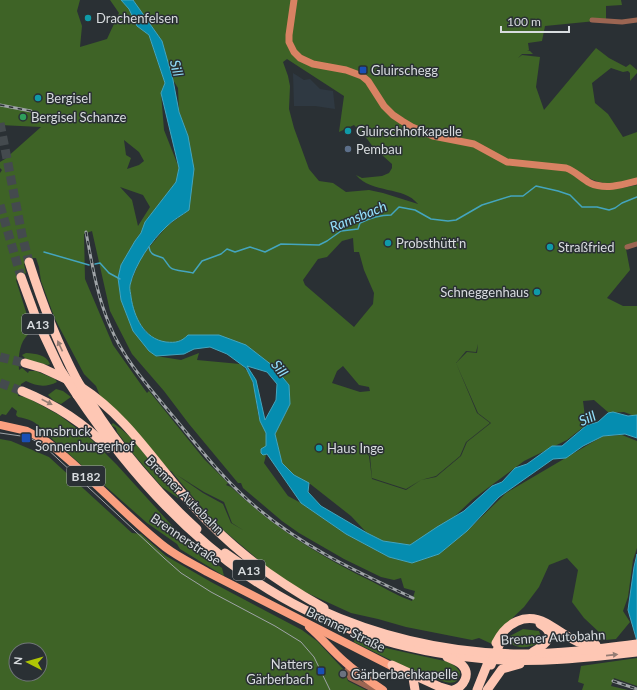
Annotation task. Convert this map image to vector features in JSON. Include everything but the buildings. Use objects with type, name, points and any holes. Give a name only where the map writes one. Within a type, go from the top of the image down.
[{"type":"highway","name":"Brenner Autobahn","points":[[29,262],[52,328],[77,380],[90,401],[109,430],[144,473],[191,523],[212,542],[273,586],[301,601],[383,634],[442,647],[531,657]]},
{"type":"highway","name":"Brenner Autobahn","points":[[21,277],[36,318],[60,369],[98,427],[119,454],[151,491],[185,526],[221,557],[272,592],[297,606],[347,628],[403,645],[437,652],[486,659],[531,657],[637,644]]},
{"type":"highway","name":"A13","points":[[25,363],[56,374],[92,394],[112,411],[128,428],[180,492],[213,528],[231,544],[262,570],[289,588],[348,621]]},
{"type":"highway","name":"A13","points":[[22,390],[57,407],[88,430],[103,442],[151,491]]},
{"type":"highway","points":[[477,690],[503,632],[518,620],[528,618],[542,621],[574,640],[586,650]]},
{"type":"highway","points":[[486,689],[502,669],[531,657],[545,645],[549,637],[547,629],[539,623],[529,622],[515,625],[506,632],[498,643]]},
{"type":"highway","name":"Brenner Autobahn","points":[[586,650],[637,652]]},
{"type":"highway","points":[[437,652],[460,663],[464,668],[466,674],[465,682],[460,687],[453,690]]},
{"type":"highway","points":[[392,665],[440,687],[450,690]]},
{"type":"highway","points":[[486,689],[489,665]]},
{"type":"highway","points":[[413,678],[415,690]]},
{"type":"main road","points":[[294,0],[289,35],[289,42],[294,52],[300,58],[313,64],[346,70],[362,76],[368,81],[389,111],[412,127],[433,136],[474,144],[507,162],[566,168],[598,186],[607,187],[637,181]]},
{"type":"main road","name":"Brennerstraße","points":[[0,425],[14,427],[31,433],[49,444],[130,516],[189,558],[229,582],[294,616]]},
{"type":"main road","name":"Brennerstraße","points":[[0,428],[14,427]]},
{"type":"main road","name":"Brenner Straße","points":[[294,616],[439,690]]},
{"type":"main road","name":"Brenner Straße","points":[[294,616],[314,632],[336,654]]},
{"type":"main road","points":[[336,654],[336,645],[345,641]]},
{"type":"main road","name":"B182","points":[[336,654],[383,690]]},
{"type":"street","points":[[592,20],[622,22],[637,20]]},
{"type":"street","points":[[627,247],[637,244]]},
{"type":"street","points":[[350,666],[347,670],[350,678],[374,690]]},
{"type":"shaded area","points":[[293,73],[304,80],[310,79],[320,89],[333,91],[335,109],[315,106],[294,106]]},
{"type":"green space","points":[[0,0],[80,0],[77,11],[82,26],[80,47],[107,39],[119,13],[110,0],[121,0],[129,9],[137,26],[149,35],[165,83],[161,93],[164,130],[179,168],[176,182],[145,222],[141,233],[121,265],[118,278],[121,300],[133,331],[149,351],[156,356],[181,360],[199,353],[197,360],[240,364],[246,369],[253,383],[258,414],[266,433],[267,442],[264,463],[288,496],[301,503],[346,534],[389,557],[412,563],[439,554],[467,531],[506,493],[603,436],[622,435],[637,441],[637,548],[633,560],[628,597],[623,611],[630,622],[616,639],[595,641],[600,633],[584,618],[572,602],[578,570],[567,558],[549,565],[539,587],[524,607],[505,625],[492,644],[479,638],[472,640],[406,627],[351,613],[303,591],[275,574],[215,523],[141,437],[100,396],[96,386],[84,374],[55,319],[41,281],[36,258],[33,258],[24,264],[26,273],[16,280],[32,331],[24,339],[20,349],[19,370],[22,368],[28,373],[29,371],[36,371],[55,379],[57,382],[41,386],[26,381],[21,384],[18,396],[26,397],[59,415],[91,439],[117,465],[176,530],[205,556],[222,568],[224,576],[180,549],[177,544],[147,523],[35,423],[18,417],[16,415],[17,411],[12,407],[6,415],[2,414],[0,416],[0,173],[2,170],[0,168],[0,162],[41,127],[0,125]],"holes":[[[124,140],[139,152],[144,161],[139,165],[127,169],[131,158],[126,155]],[[120,187],[143,195],[150,207],[138,226],[132,200]],[[92,231],[110,311],[132,354],[164,391],[189,424],[238,483],[241,483],[243,488],[282,521],[299,533],[344,559],[381,577],[394,580],[401,578],[404,588],[415,591],[412,601],[397,595],[316,552],[281,528],[247,502],[231,487],[226,485],[228,483],[204,459],[149,391],[147,393],[113,345],[85,279],[84,234]],[[175,474],[204,492],[224,502],[232,523],[243,530],[231,523],[223,504],[203,493]]]},
{"type":"green space","points":[[133,0],[621,0],[622,5],[606,6],[606,20],[545,26],[542,41],[528,43],[529,50],[527,50],[533,54],[522,54],[518,58],[522,55],[540,57],[536,87],[544,110],[596,48],[609,58],[626,67],[630,64],[637,70],[637,73],[630,81],[630,73],[628,71],[623,72],[611,68],[592,83],[595,103],[608,114],[623,137],[637,132],[637,179],[613,183],[601,183],[589,178],[583,181],[622,188],[637,185],[637,243],[626,249],[630,270],[607,298],[623,306],[637,306],[637,417],[624,412],[609,413],[594,400],[583,401],[586,425],[567,440],[524,461],[473,499],[455,516],[410,545],[383,541],[367,533],[351,516],[309,483],[294,475],[282,463],[275,434],[290,404],[289,385],[273,366],[246,345],[183,340],[175,343],[160,341],[150,336],[140,324],[133,310],[129,287],[141,257],[167,226],[189,210],[188,136],[179,112],[178,88],[173,80],[162,41]],"holes":[[[287,59],[344,96],[339,132],[354,125],[373,147],[392,164],[392,168],[389,173],[382,176],[362,178],[356,175],[370,185],[405,195],[412,198],[418,204],[369,190],[346,192],[333,183],[319,181],[309,169],[294,128],[289,109],[290,86],[283,62]],[[353,238],[354,252],[359,252],[364,270],[374,293],[373,304],[354,327],[305,285],[303,280],[318,259],[327,257],[342,241]],[[478,344],[477,353],[467,352],[456,363],[466,351],[476,352]],[[456,363],[478,413],[491,423],[467,442],[461,456],[436,477],[421,480],[436,476],[460,456],[466,442],[490,423],[477,413]],[[343,366],[359,385],[369,387],[370,391],[360,392],[332,383],[337,371]],[[359,445],[370,456],[372,478],[406,489],[421,480],[406,490],[372,479],[369,456]]]},
{"type":"green space","points":[[26,353],[43,356],[50,364],[48,365],[27,360],[22,355]]},
{"type":"green space","points":[[56,389],[63,391],[71,397],[61,404],[54,401],[48,395]]},
{"type":"green space","points":[[113,423],[135,442],[164,482],[179,498],[162,487],[135,456],[117,432],[116,428],[111,425]]},
{"type":"green space","points":[[0,439],[11,441],[49,457],[132,533],[141,534],[166,556],[211,582],[302,630],[317,641],[344,670],[348,681],[366,690],[0,690]]},
{"type":"green space","points":[[523,629],[539,631],[543,642],[529,647],[521,647],[507,641],[510,636]]},
{"type":"green space","points":[[355,638],[381,647],[449,662],[460,672],[459,678],[456,681],[449,683],[417,673],[354,642]]},
{"type":"green space","points":[[637,658],[637,686],[614,678],[611,686],[628,690],[582,690],[584,684],[578,682],[581,666]]},
{"type":"water","points":[[121,0],[133,0],[162,41],[173,80],[179,112],[188,136],[194,169],[189,210],[161,232],[144,253],[132,277],[130,287],[132,305],[141,326],[152,337],[158,340],[178,342],[188,335],[219,335],[246,345],[273,366],[289,385],[290,404],[275,434],[282,463],[294,475],[309,483],[308,492],[321,506],[383,541],[410,545],[464,511],[492,486],[502,482],[515,468],[527,464],[552,446],[562,446],[587,425],[598,422],[608,413],[613,412],[628,416],[637,415],[637,438],[625,434],[603,436],[583,446],[566,458],[553,459],[499,497],[467,531],[439,554],[412,563],[389,557],[346,534],[301,503],[267,454],[263,455],[261,453],[261,449],[266,446],[266,433],[260,421],[253,382],[246,368],[227,354],[210,347],[194,349],[184,354],[156,356],[149,351],[133,331],[121,300],[118,278],[121,265],[141,233],[145,222],[176,182],[179,168],[161,93],[165,83],[149,35],[137,26],[129,9]],"holes":[[[247,366],[267,372],[277,384],[276,400],[265,420],[256,380]]]},
{"type":"water","points":[[637,554],[637,641],[628,610]]},
{"type":"waterway","name":"Ramsbach","points":[[149,247],[152,254],[163,258],[173,269],[193,273],[202,261],[221,254],[227,249],[235,252],[250,247],[265,252],[281,244],[319,245],[341,231],[358,229],[360,223],[379,216],[391,215],[399,207],[415,210],[431,219],[448,221],[456,220],[482,205],[511,196],[523,196],[536,186],[570,195],[582,207],[597,207],[609,210],[637,197]]},
{"type":"waterway","points":[[44,252],[89,265]]},
{"type":"waterway","points":[[95,264],[100,263],[109,273],[120,279]]},
{"type":"tunnel","points":[[0,123],[22,235],[29,262]]},
{"type":"tunnel","points":[[0,205],[21,277]]},
{"type":"tunnel","points":[[0,357],[25,363]]},
{"type":"tunnel","points":[[0,383],[22,391]]},
{"type":"tram line","points":[[0,433],[28,437],[43,445],[181,573],[211,592],[275,626],[301,642],[314,657],[330,690]]},
{"type":"railway","points":[[0,105],[31,111]]},
{"type":"railway","points":[[86,232],[98,292],[105,315],[122,350],[146,384],[218,470],[249,501],[287,530],[327,556],[413,598]]},
{"type":"railway","points":[[613,681],[637,689]]},
{"type":"place","name":"Drachenfelsen","points":[[88,18]]},
{"type":"place","name":"Gluirschegg","points":[[363,70]]},
{"type":"place","name":"Bergisel","points":[[38,98]]},
{"type":"place","name":"Bergisel Schanze","points":[[23,117]]},
{"type":"place","name":"Gluirschhofkapelle","points":[[348,131]]},
{"type":"place","name":"Pembau","points":[[348,149]]},
{"type":"place","name":"Probsthütt'n","points":[[388,243]]},
{"type":"place","name":"Straßfried","points":[[550,247]]},
{"type":"place","name":"Schneggenhaus","points":[[537,292]]},
{"type":"place","name":"Innsbruck Sonnenburgerhof","points":[[26,438]]},
{"type":"place","name":"Haus Inge","points":[[319,448]]},
{"type":"place","name":"Natters Gärberbach","points":[[321,671]]},
{"type":"place","name":"Gärberbachkapelle","points":[[343,674]]},
{"type":"water label","name":"Sill","points":[[177,68]]},
{"type":"water label","name":"Sill","points":[[280,368]]},
{"type":"water label","name":"Sill","points":[[587,418]]}]
